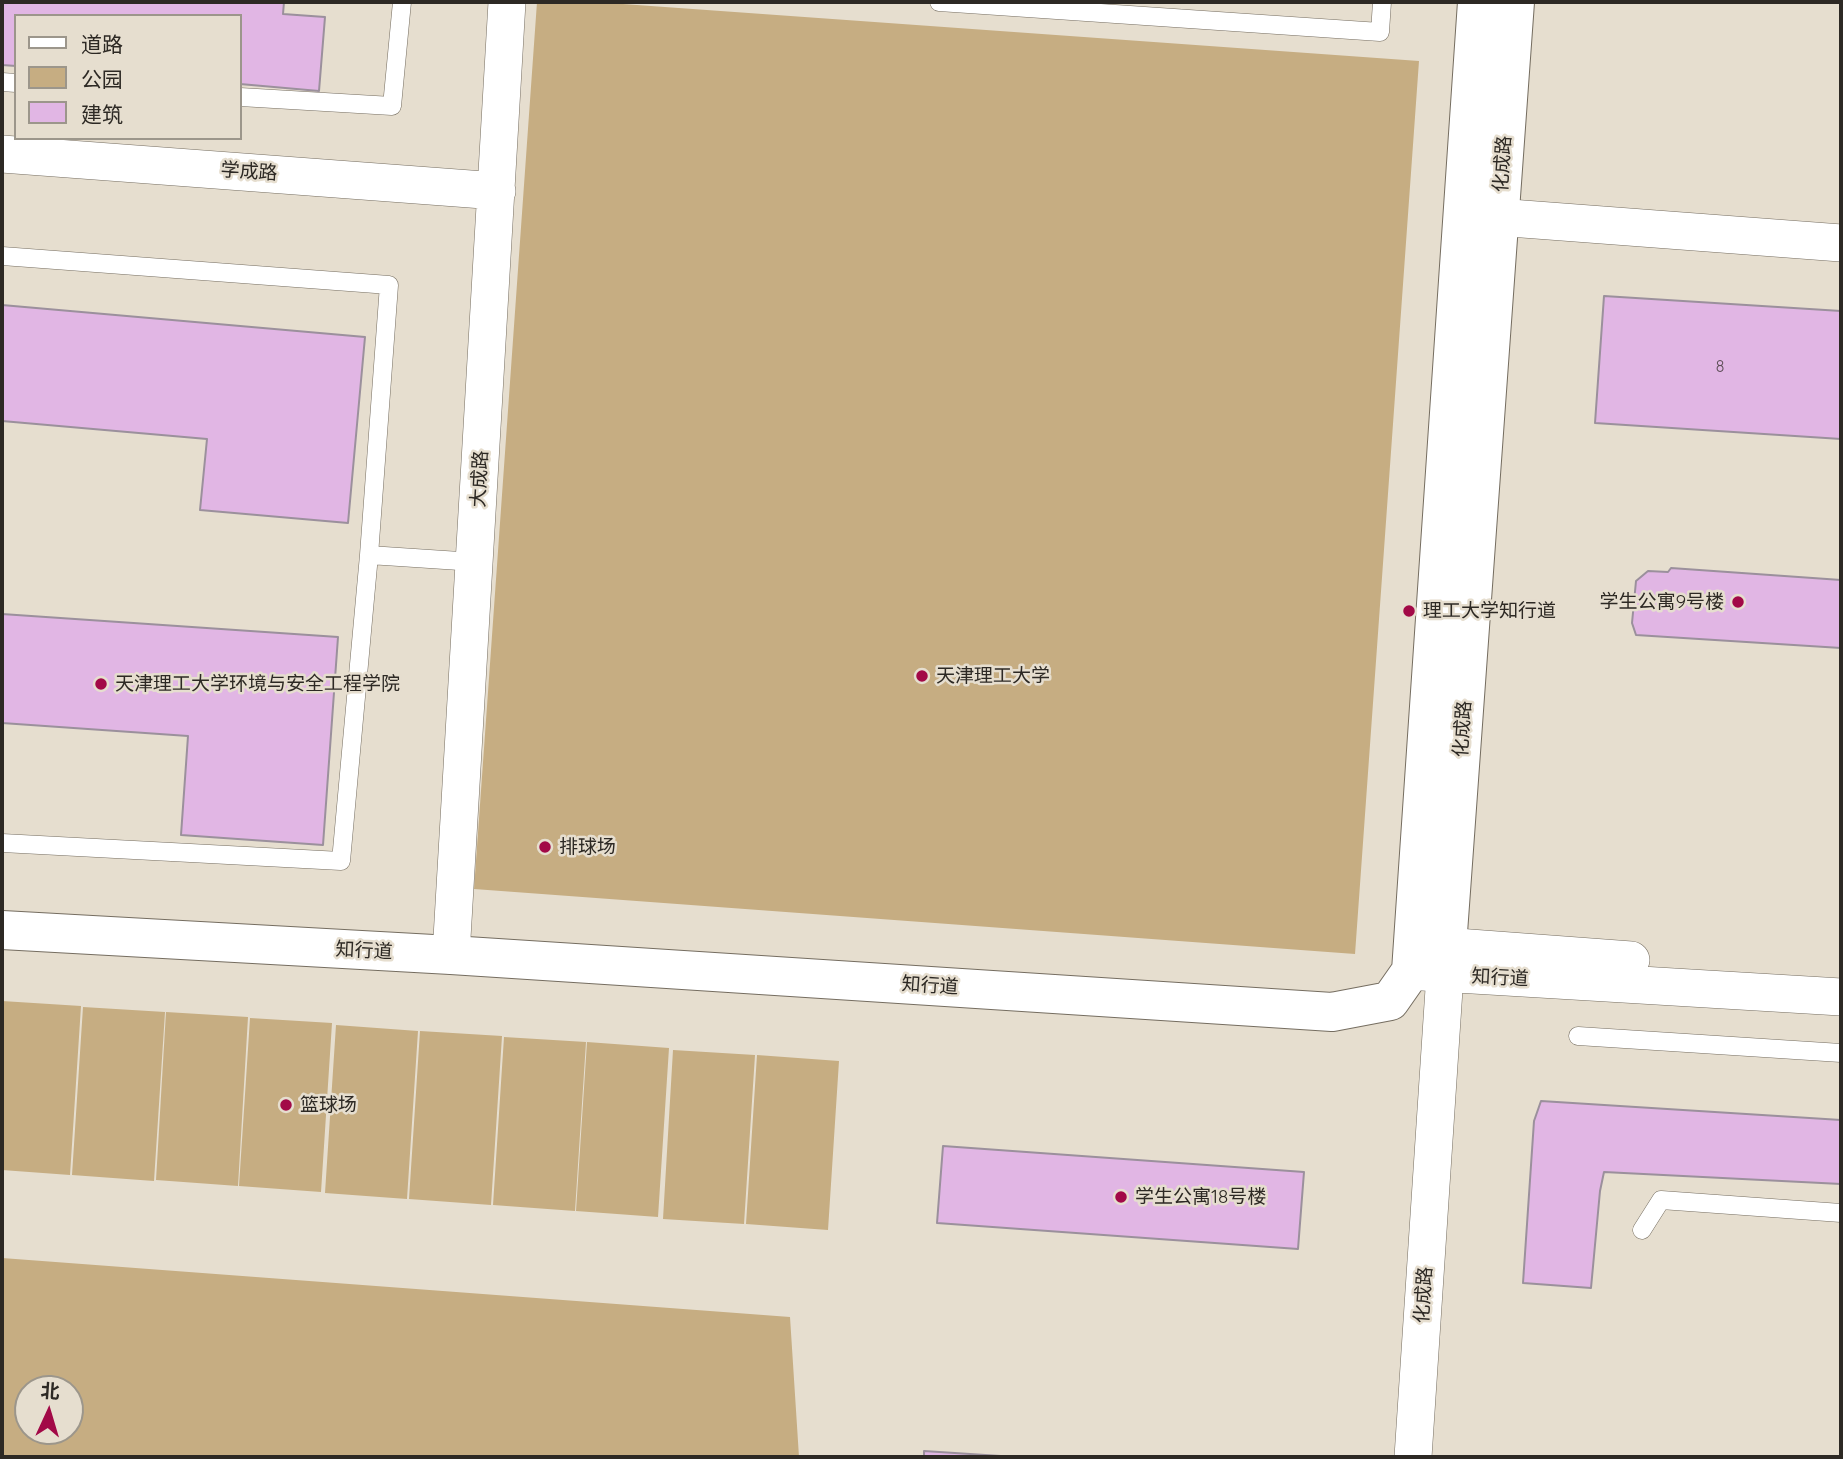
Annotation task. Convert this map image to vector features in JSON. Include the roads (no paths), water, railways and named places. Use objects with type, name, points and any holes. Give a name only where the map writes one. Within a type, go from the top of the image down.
[{"type":"street","name":"大成路","points":[[451,956],[507,2]]},
{"type":"street","name":"化成路","points":[[1413,1457],[1442,953],[1462,214],[1477,2]]},
{"type":"street","name":"化成路","points":[[1442,953],[1451,896],[1515,2]]},
{"type":"street","name":"学成路","points":[[2,154],[497,191]]},
{"type":"street","points":[[1462,214],[1841,243]]},
{"type":"street","name":"知行道","points":[[2,930],[1332,1012],[1390,1001],[1442,953],[1841,975]]},
{"type":"street","name":"知行道","points":[[1442,953],[1841,998]]},
{"type":"lane","points":[[242,97],[392,106],[402,2]]},
{"type":"lane","points":[[939,2],[1380,32],[1382,2]]},
{"type":"lane","points":[[2,256],[389,285],[369,555],[341,861],[2,843]]},
{"type":"lane","points":[[369,555],[475,562]]},
{"type":"lane","points":[[1578,1037],[1841,1053]]},
{"type":"lane","points":[[1642,1230],[1661,1200],[1841,1213]]},
{"type":"place","name":"学生公寓9号楼","points":[[1738,602]]},
{"type":"place","name":"理工大学知行道","points":[[1409,611]]},
{"type":"place","name":"天津理工大学","points":[[922,676]]},
{"type":"place","name":"天津理工大学环境与安全工程学院","points":[[101,684]]},
{"type":"place","name":"排球场","points":[[545,847]]},
{"type":"place","name":"篮球场","points":[[286,1105]]},
{"type":"place","name":"学生公寓18号楼","points":[[1121,1197]]}]
